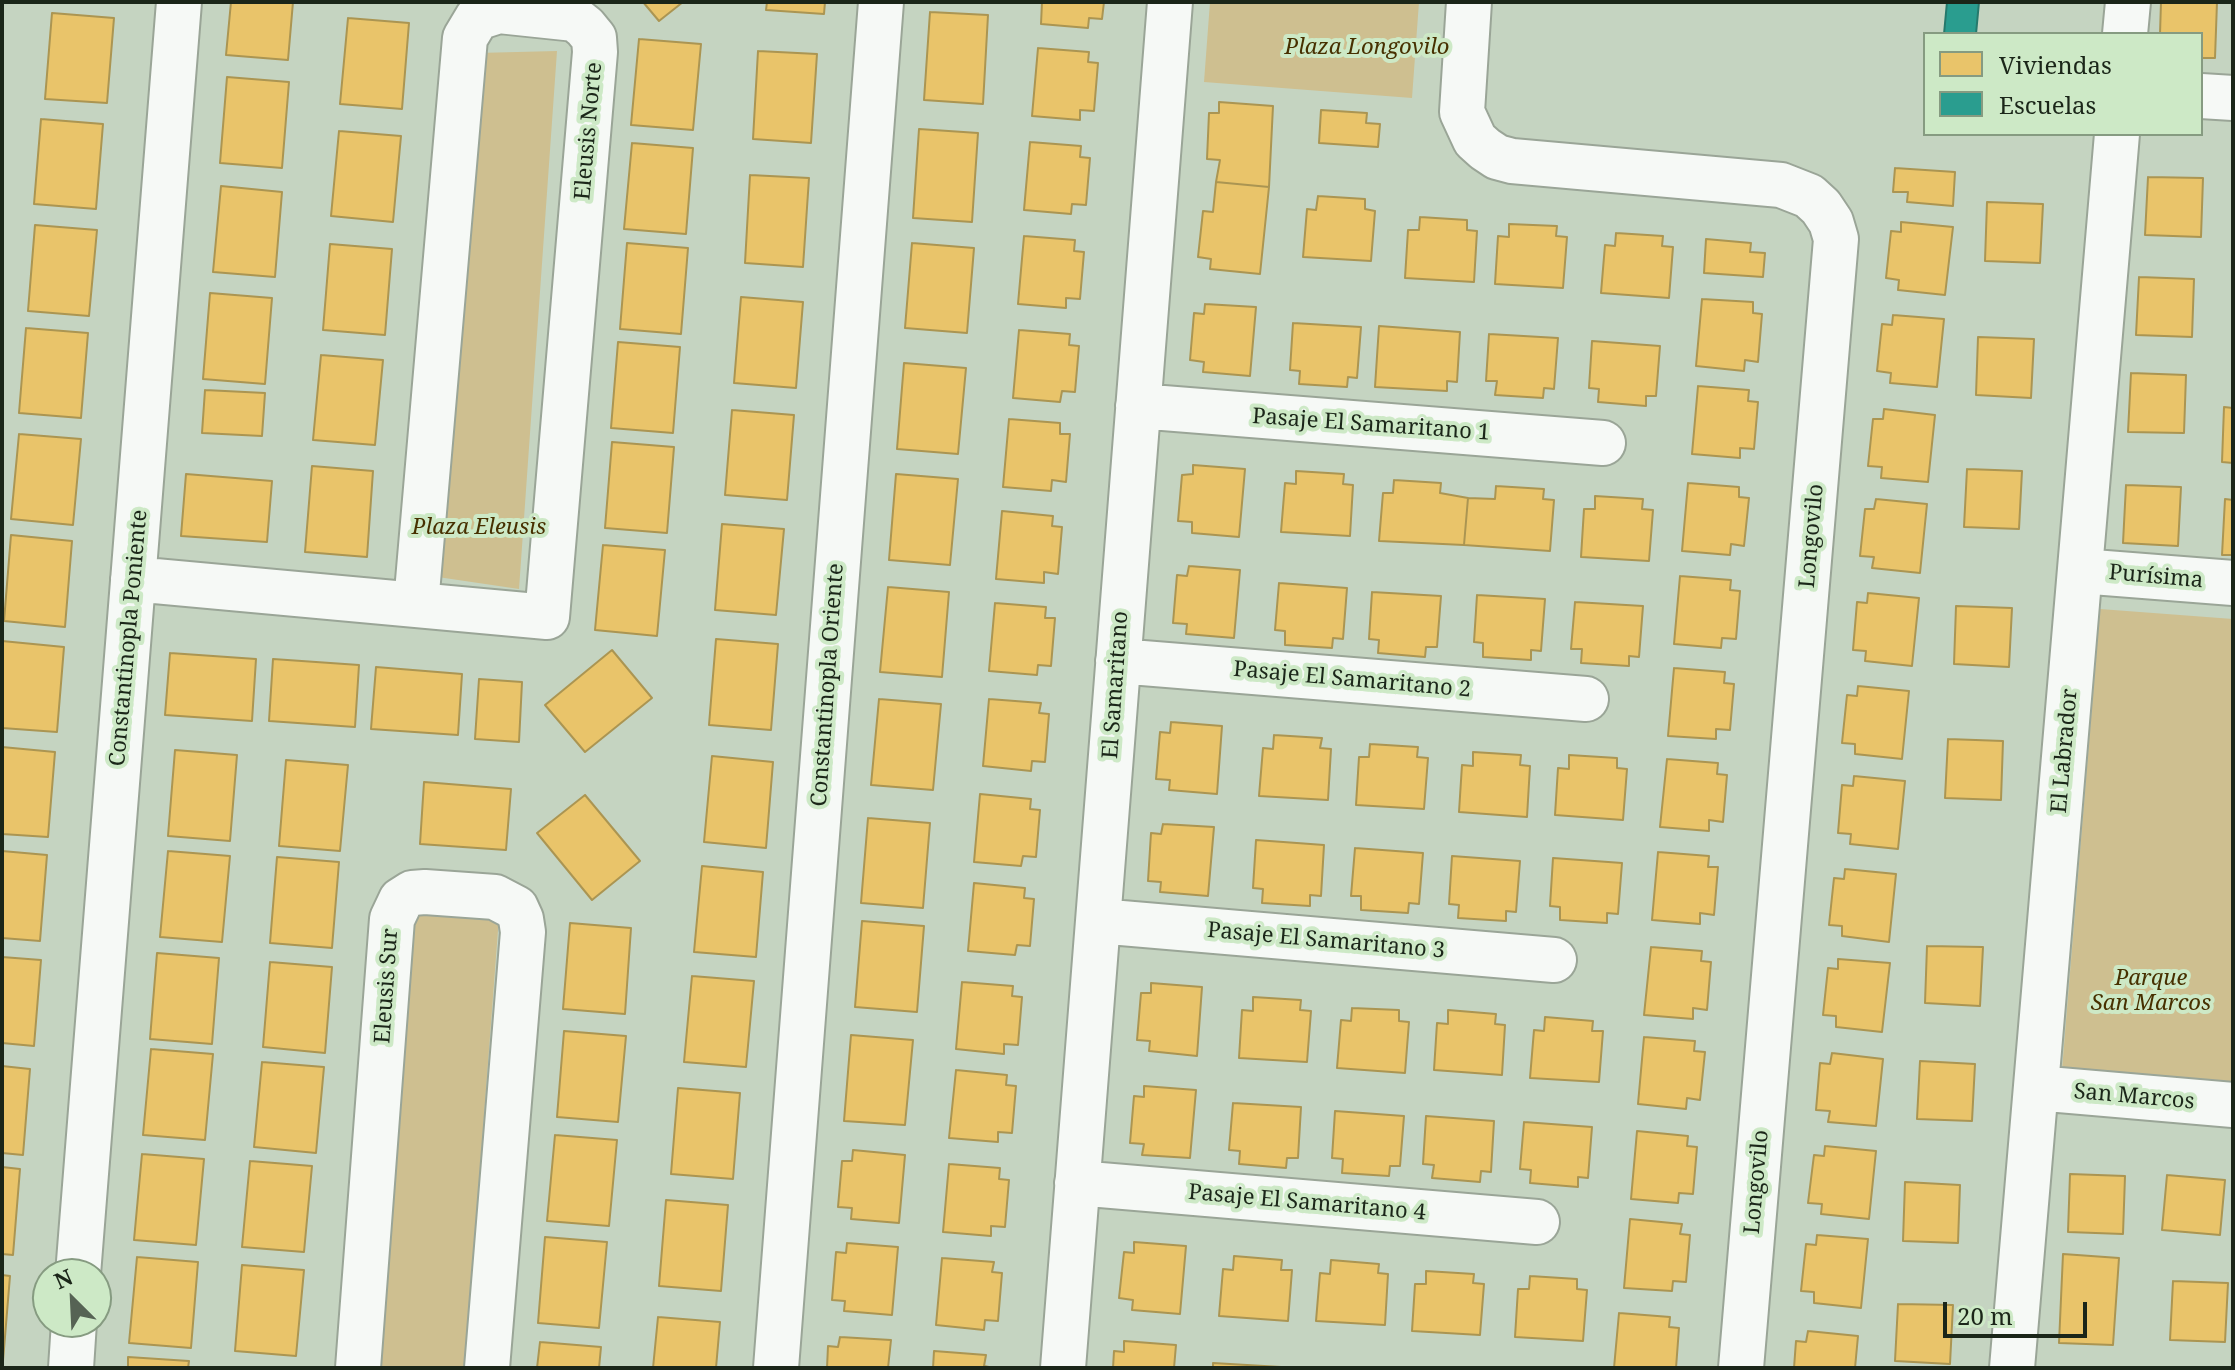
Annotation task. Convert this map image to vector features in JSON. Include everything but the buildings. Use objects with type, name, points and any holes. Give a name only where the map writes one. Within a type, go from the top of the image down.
[{"type":"street","name":"Constantinopla Poniente","points":[[79,1258],[179,2]]},
{"type":"street","name":"Constantinopla Oriente","points":[[776,1368],[881,2]]},
{"type":"street","name":"El Samaritano","points":[[1063,1368],[1170,2]]},
{"type":"street","name":"Longovilo","points":[[1469,2],[1462,112],[1475,140],[1497,157],[1512,161],[1781,185],[1809,196],[1821,207],[1831,222],[1836,239],[1741,1368]]},
{"type":"street","points":[[2125,32],[2128,2]]},
{"type":"street","name":"Eleusis Norte","points":[[133,579],[547,617],[595,52],[594,38],[575,19],[499,11],[477,18],[465,38],[416,604]]},
{"type":"street","points":[[2203,96],[2233,98]]},
{"type":"street","name":"El Labrador","points":[[2012,1368],[2117,136]]},
{"type":"street","name":"Pasaje El Samaritano 1","points":[[1138,406],[1603,443]]},
{"type":"street","name":"Purísima","points":[[2080,571],[2233,583]]},
{"type":"street","name":"Pasaje El Samaritano 2","points":[[1118,661],[1586,699]]},
{"type":"street","name":"Eleusis Sur","points":[[358,1368],[392,919],[401,900],[412,893],[425,892],[495,897],[516,908],[523,932],[487,1368]]},
{"type":"street","name":"Pasaje El Samaritano 3","points":[[1098,921],[1554,960]]},
{"type":"street","name":"San Marcos","points":[[2036,1088],[2233,1105]]},
{"type":"street","name":"Pasaje El Samaritano 4","points":[[1077,1183],[1537,1222]]},
{"type":"street","points":[[71,1368],[73,1338]]},
{"type":"green space","name":"Plaza Longovilo","points":[[1210,2],[1419,2],[1412,98],[1204,82]]},
{"type":"green space","name":"Plaza Eleusis","points":[[557,51],[519,589],[431,576],[477,53]]},
{"type":"green space","name":"Parque San Marcos","points":[[2100,609],[2233,619],[2233,1084],[2062,1070]]},
{"type":"green space","points":[[409,907],[499,917],[465,1368],[377,1368]]}]
